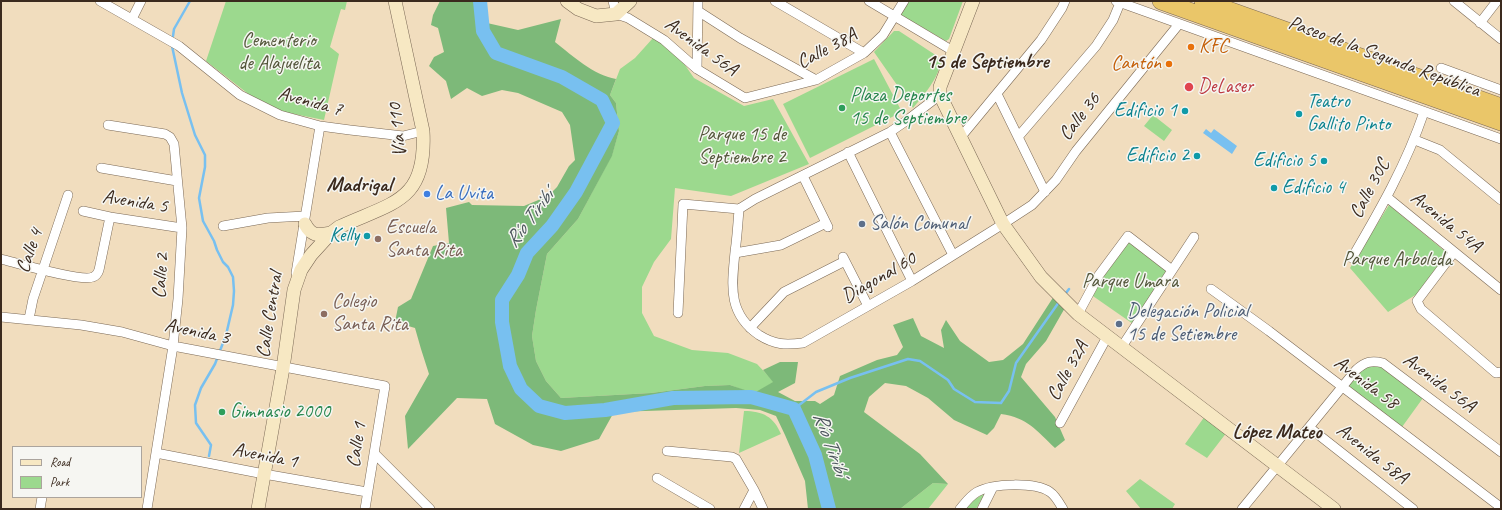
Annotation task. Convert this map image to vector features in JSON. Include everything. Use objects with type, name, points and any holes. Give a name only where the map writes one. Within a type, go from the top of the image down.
[{"type":"highway","name":"Paseo de la Segunda República","points":[[1161,1],[1501,122]]},
{"type":"highway","name":"Paseo de la Segunda República","points":[[1203,1],[1501,107]]},
{"type":"street","name":"Avenida 7","points":[[100,1],[179,46],[240,94],[280,115],[320,126],[403,136],[423,131]]},
{"type":"street","points":[[132,18],[141,1]]},
{"type":"street","name":"Vía 110","points":[[294,290],[306,262],[331,233],[346,224],[393,203],[406,195],[418,177],[422,164],[424,146],[423,131],[395,1]]},
{"type":"street","points":[[567,1],[578,9],[596,16],[630,1]]},
{"type":"street","points":[[696,69],[698,1]]},
{"type":"street","points":[[775,1],[864,53]]},
{"type":"street","points":[[869,1],[954,52]]},
{"type":"street","name":"Calle 38A","points":[[745,98],[816,80],[864,53],[883,35],[904,1]]},
{"type":"street","points":[[973,1],[940,87],[940,95],[1003,224],[1041,277],[1078,314],[1334,509]]},
{"type":"street","points":[[960,138],[1041,40],[1065,1]]},
{"type":"street","points":[[1454,1],[1501,40]]},
{"type":"street","points":[[1480,23],[1497,1]]},
{"type":"street","points":[[1018,137],[1096,46],[1113,20],[1118,2],[1501,139]]},
{"type":"street","name":"Avenida 56A","points":[[614,7],[628,18],[664,40],[696,69],[745,98]]},
{"type":"street","points":[[698,11],[740,38],[816,80]]},
{"type":"street","name":"Calle 36","points":[[1003,224],[1032,204],[1045,192],[1108,110],[1179,24]]},
{"type":"street","points":[[1442,68],[1501,90]]},
{"type":"street","points":[[997,94],[1045,192]]},
{"type":"street","points":[[678,314],[683,204],[739,209],[848,152],[890,132],[940,95]]},
{"type":"street","name":"Calle 30C","points":[[1352,258],[1388,198],[1415,140],[1424,112]]},
{"type":"street","name":"Calle 2","points":[[108,125],[165,134],[173,140],[174,144],[182,228],[180,264],[173,346],[147,509]]},
{"type":"street","name":"Calle Central","points":[[258,509],[320,126]]},
{"type":"street","points":[[890,132],[953,255]]},
{"type":"street","points":[[1415,140],[1440,150],[1501,200]]},
{"type":"street","points":[[848,152],[912,281]]},
{"type":"street","points":[[101,168],[177,181]]},
{"type":"street","points":[[735,253],[781,245],[827,226],[803,176]]},
{"type":"street","name":"Calle 4","points":[[29,319],[33,299],[68,195]]},
{"type":"street","name":"Avenida 54A","points":[[1388,198],[1501,290]]},
{"type":"street","points":[[739,209],[732,277],[732,294],[737,309],[750,328],[784,292],[844,259],[868,306]]},
{"type":"street","name":"Avenida 5","points":[[82,211],[110,217],[182,228]]},
{"type":"street","points":[[1,259],[72,276],[87,278],[92,277],[97,274],[110,217]]},
{"type":"street","points":[[223,226],[268,218],[305,220],[308,230],[316,234],[331,233]]},
{"type":"street","name":"Diagonal 60","points":[[750,328],[769,341],[786,345],[803,342],[912,281],[1003,224]]},
{"type":"street","points":[[1078,314],[1099,275],[1128,236],[1172,270]]},
{"type":"street","name":"Calle 32A","points":[[1121,348],[1194,237]]},
{"type":"street","points":[[1454,252],[1416,301],[1420,309],[1498,372]]},
{"type":"street","name":"Avenida 58","points":[[1211,290],[1269,331],[1499,506]]},
{"type":"street","name":"Avenida 3","points":[[1,317],[81,325],[122,332],[173,346],[219,356],[385,386]]},
{"type":"street","name":"Calle 32A","points":[[1060,423],[1107,337]]},
{"type":"street","name":"Avenida 56A","points":[[1343,387],[1356,370],[1364,363],[1373,361],[1383,363],[1501,452]]},
{"type":"street","name":"Calle 1","points":[[365,509],[385,386]]},
{"type":"street","points":[[1242,509],[1343,387]]},
{"type":"street","name":"Avenida 58A","points":[[1310,428],[1413,509]]},
{"type":"street","points":[[667,452],[732,457],[738,462],[763,509]]},
{"type":"street","name":"Avenida 1","points":[[156,453],[367,492]]},
{"type":"street","points":[[374,453],[430,509]]},
{"type":"street","points":[[656,478],[710,509]]},
{"type":"street","points":[[960,509],[967,500],[978,491],[1009,485],[1035,486],[1051,492],[1063,509]]},
{"type":"street","points":[[982,509],[993,487]]},
{"type":"street","points":[[744,509],[754,490]]},
{"type":"street","points":[[40,509],[42,498]]},
{"type":"green space","name":"Cementerio de Alajuelita","points":[[226,1],[347,1],[345,10],[341,9],[330,47],[339,54],[324,120],[279,111],[251,96],[206,61]]},
{"type":"green space","points":[[440,1],[488,1],[484,7],[487,23],[518,30],[561,19],[555,42],[576,59],[599,74],[616,79],[610,95],[616,103],[619,131],[612,156],[578,219],[547,254],[536,310],[532,336],[536,361],[546,381],[561,398],[651,393],[705,386],[730,385],[754,393],[773,382],[763,370],[780,362],[798,362],[795,383],[778,392],[795,401],[815,401],[820,404],[834,395],[840,376],[877,360],[897,355],[903,347],[893,325],[913,318],[921,336],[944,348],[941,330],[946,320],[960,341],[989,362],[1003,360],[1023,344],[1056,293],[1066,306],[1046,341],[1026,364],[1021,377],[1055,417],[1065,440],[1055,448],[1037,430],[1025,422],[1018,418],[1001,414],[994,428],[987,435],[954,420],[928,398],[906,386],[885,383],[869,397],[864,412],[920,454],[948,484],[933,483],[900,509],[808,509],[805,481],[776,416],[760,410],[736,408],[614,412],[599,439],[561,451],[533,445],[495,424],[487,399],[457,398],[408,449],[405,416],[429,374],[415,328],[395,322],[398,307],[411,299],[433,246],[449,243],[446,208],[469,202],[472,205],[524,206],[548,196],[557,187],[569,166],[575,160],[570,125],[562,112],[518,93],[502,90],[482,96],[467,88],[451,99],[446,81],[429,66],[434,57],[444,52],[438,28],[431,25],[433,15]]},
{"type":"green space","points":[[907,1],[963,1],[949,39],[946,41],[899,14]]},
{"type":"green space","points":[[894,31],[899,31],[934,54],[941,61],[934,80],[913,108],[874,52]]},
{"type":"green space","name":"Parque 15 de Septiembre 2","points":[[653,38],[678,55],[694,78],[744,106],[773,99],[809,164],[731,196],[675,188],[671,239],[654,262],[642,287],[642,313],[654,336],[692,350],[728,353],[757,364],[774,382],[754,394],[730,385],[705,386],[651,393],[561,398],[546,381],[536,361],[532,336],[547,254],[578,219],[612,155],[619,131],[616,103],[610,95],[620,69],[635,58]]},
{"type":"green space","name":"Plaza Deportes 15 de Septiembre","points":[[874,59],[902,112],[810,158],[783,104]]},
{"type":"green space","points":[[1153,115],[1172,130],[1164,141],[1144,126]]},
{"type":"green space","name":"Parque Arboleda","points":[[1389,205],[1447,253],[1417,294],[1388,312],[1350,268]]},
{"type":"green space","name":"Parque Umara","points":[[1128,236],[1172,270],[1136,326],[1090,294]]},
{"type":"green space","points":[[1368,365],[1378,365],[1423,398],[1402,427],[1348,386]]},
{"type":"green space","points":[[744,411],[757,412],[767,416],[775,423],[781,434],[739,453]]},
{"type":"green space","points":[[1205,416],[1227,432],[1207,458],[1185,444]]},
{"type":"green space","points":[[1140,479],[1175,504],[1172,509],[1141,509],[1126,491]]},
{"type":"green space","points":[[933,483],[948,484],[928,509],[900,509]]},
{"type":"green space","points":[[985,493],[976,509],[965,509],[972,501]]},
{"type":"water","points":[[1206,129],[1211,133],[1214,129],[1237,146],[1232,154],[1203,133]]},
{"type":"waterway","points":[[173,36],[174,29],[190,1]]},
{"type":"waterway","name":"Río Tiribí","points":[[480,1],[483,31],[496,53],[562,77],[602,100],[613,123],[576,192],[552,226],[527,253],[518,275],[502,300],[502,322],[510,366],[521,389],[539,406],[565,413],[605,410],[673,398],[751,397],[794,409],[815,455],[829,509]]},
{"type":"waterway","points":[[172,46],[182,93],[195,135],[205,155],[205,167],[199,198],[203,221],[223,262],[228,267],[233,277],[233,305],[226,335],[215,364],[201,388],[195,405],[196,423],[211,445],[209,456]]},
{"type":"waterway","points":[[1066,293],[1069,289]]},
{"type":"waterway","points":[[794,409],[816,392],[850,378],[908,359],[920,361],[948,380],[954,389],[975,402],[1001,403],[1009,391],[1016,363],[1059,302]]},
{"type":"place","name":"KFC","points":[[1191,47]]},
{"type":"place","name":"Cantón","points":[[1169,64]]},
{"type":"place","name":"DeLaser","points":[[1189,87]]},
{"type":"place","name":"Plaza Deportes 15 de Septiembre","points":[[842,108]]},
{"type":"place","name":"Edificio 1","points":[[1185,111]]},
{"type":"place","name":"Teatro Gallito Pinto","points":[[1299,114]]},
{"type":"place","name":"Edificio 2","points":[[1197,156]]},
{"type":"place","name":"Edificio 5","points":[[1324,161]]},
{"type":"place","name":"Edificio 4","points":[[1274,188]]},
{"type":"place","name":"La Uvita","points":[[427,194]]},
{"type":"place","name":"Salón Comunal","points":[[862,224]]},
{"type":"place","name":"Kelly","points":[[367,236]]},
{"type":"place","name":"Escuela Santa Rita","points":[[378,239]]},
{"type":"place","name":"Colegio Santa Rita","points":[[324,314]]},
{"type":"place","name":"Delegación Policial 15 de Setiembre","points":[[1119,324]]},
{"type":"place","name":"Gimnasio 2000","points":[[222,412]]},
{"type":"district","name":"15 de Septiembre","points":[[987,62]]},
{"type":"district","name":"Madrigal","points":[[359,185]]},
{"type":"district","name":"López Mateo","points":[[1277,432]]}]
